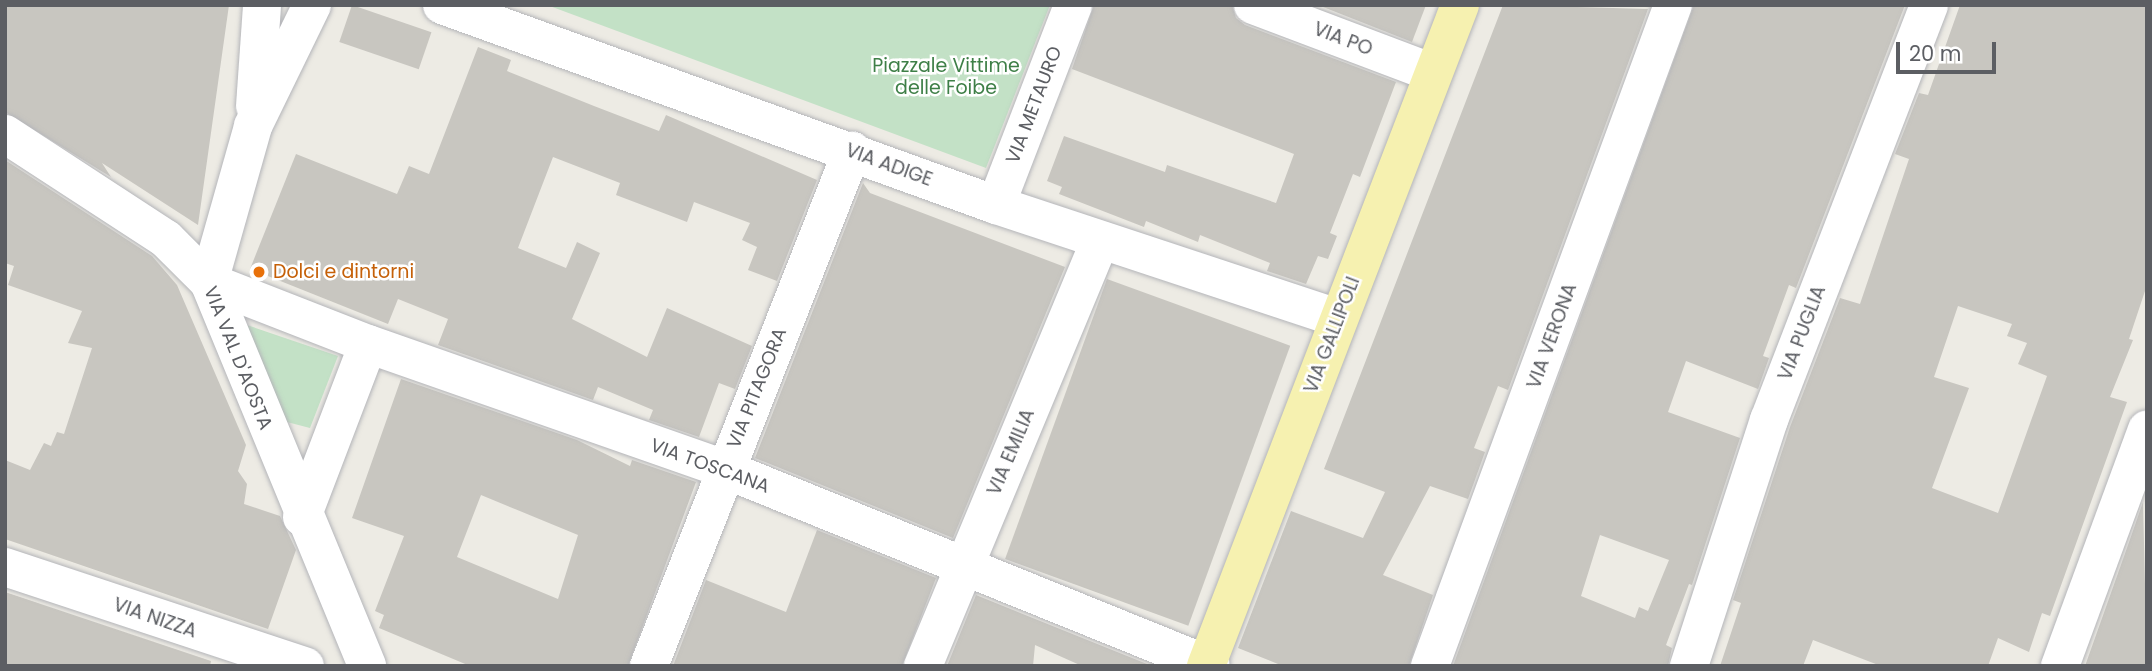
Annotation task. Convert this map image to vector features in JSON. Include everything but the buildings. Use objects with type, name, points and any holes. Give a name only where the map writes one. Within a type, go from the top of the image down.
[{"type":"main road","name":"VIA GALLIPOLI","points":[[1208,665],[1338,318],[1460,5]]},
{"type":"street","points":[[253,126],[262,5]]},
{"type":"street","points":[[209,282],[253,126],[312,5]]},
{"type":"street","name":"VIA ADIGE","points":[[442,5],[996,205],[1338,318]]},
{"type":"street","name":"VIA METAURO","points":[[996,205],[1073,5]]},
{"type":"street","name":"VIA PO","points":[[1253,5],[1433,73]]},
{"type":"street","name":"VIA VERONA","points":[[1430,666],[1673,5]]},
{"type":"street","name":"VIA PUGLIA","points":[[1689,666],[1769,420],[1930,5]]},
{"type":"street","name":"VIA VAL D'AOSTA","points":[[5,134],[166,239],[209,282],[302,517],[367,666]]},
{"type":"street","name":"VIA PITAGORA","points":[[649,666],[724,469],[852,151]]},
{"type":"street","name":"VIA EMILIA","points":[[923,666],[1100,240]]},
{"type":"street","name":"VIA TOSCANA","points":[[209,282],[368,344],[724,469],[1208,665]]},
{"type":"street","points":[[302,517],[368,344]]},
{"type":"street","points":[[2060,666],[2147,429]]},
{"type":"street","name":"VIA NIZZA","points":[[5,567],[304,666]]},
{"type":"green space","name":"Piazzale Vittime delle Foibe","points":[[547,5],[1050,5],[986,168]]},
{"type":"green space","points":[[247,325],[338,356],[310,428],[283,421]]},
{"type":"place","name":"Dolci e dintorni","points":[[259,272]]}]
